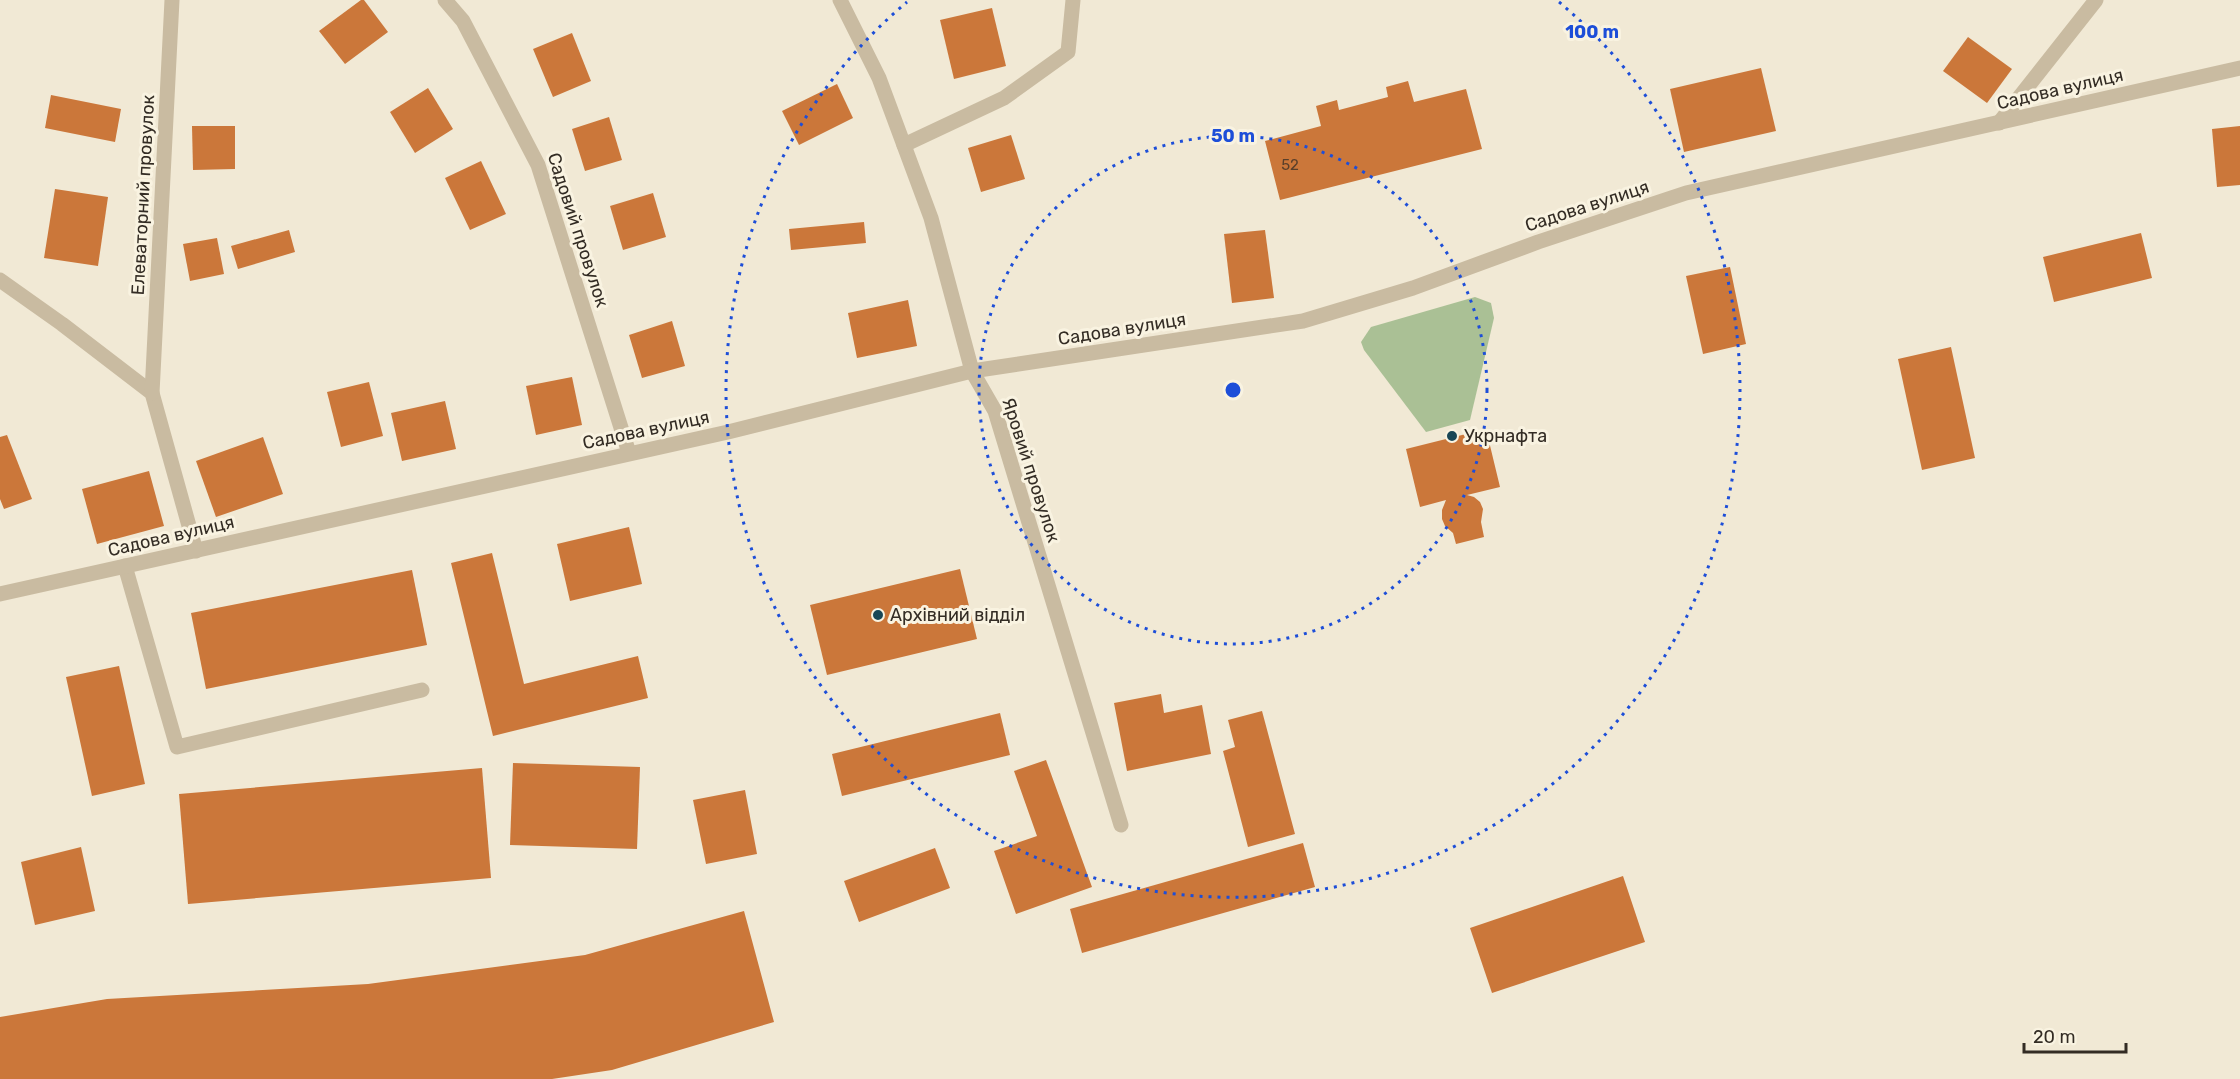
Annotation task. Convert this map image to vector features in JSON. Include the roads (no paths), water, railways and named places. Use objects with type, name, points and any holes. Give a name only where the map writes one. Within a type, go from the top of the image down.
[{"type":"street","name":"Елеваторний провулок","points":[[172,0],[152,393],[196,551]]},
{"type":"street","name":"Садовий провулок","points":[[445,0],[463,21],[538,165],[629,453]]},
{"type":"street","name":"Яровий провулок","points":[[840,0],[879,78],[931,218],[972,371],[995,411],[1121,825]]},
{"type":"street","points":[[904,145],[1004,98],[1068,52],[1073,0]]},
{"type":"street","points":[[1999,123],[2096,0]]},
{"type":"street","name":"Садова вулиця","points":[[0,594],[728,432],[972,371],[1303,321],[1413,288],[1538,242],[1686,193],[2240,68]]},
{"type":"street","points":[[0,280],[152,393]]},
{"type":"street","points":[[125,566],[177,747],[422,690]]},
{"type":"place","name":"Укрнафта","points":[[1452,436]]},
{"type":"place","name":"Архівний відділ","points":[[878,615]]}]
